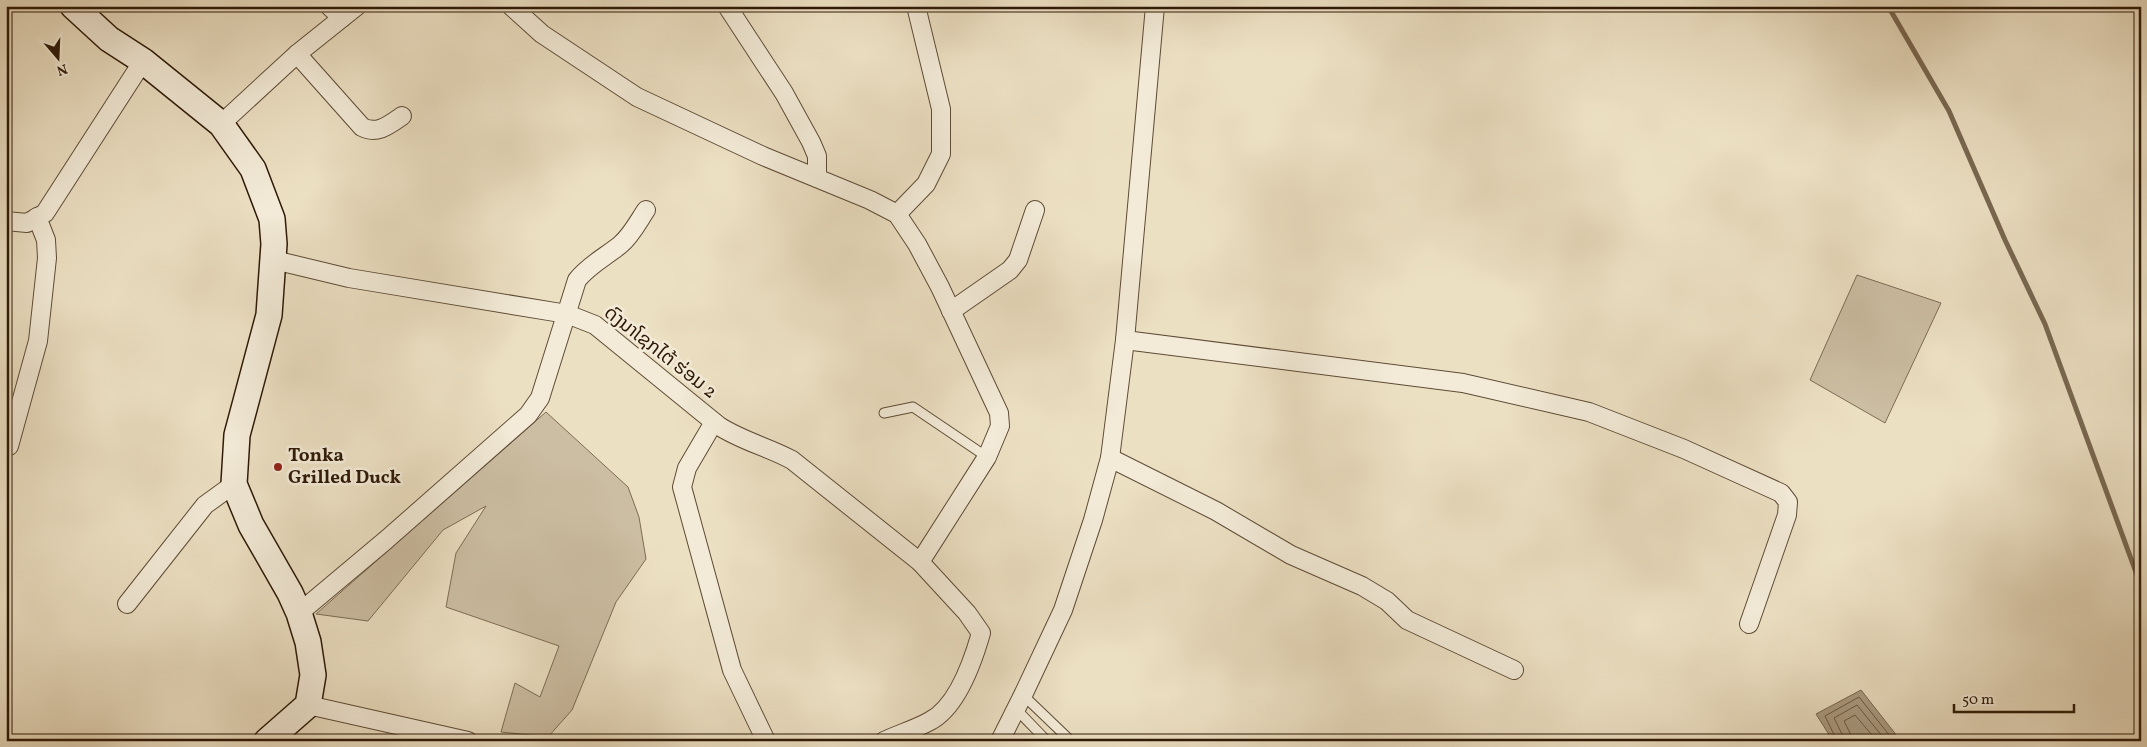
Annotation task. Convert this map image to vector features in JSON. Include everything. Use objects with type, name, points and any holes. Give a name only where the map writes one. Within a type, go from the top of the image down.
[{"type":"street","points":[[73,6],[110,39],[144,61],[221,124],[253,169],[272,219],[274,260],[269,315],[237,435],[234,484],[251,525],[290,592],[299,613],[308,642],[313,675],[308,705],[267,741]]},
{"type":"street","points":[[221,124],[297,54],[336,12],[357,6]]},
{"type":"street","points":[[511,6],[542,34],[637,97],[763,156],[870,200],[897,214],[916,244],[951,311],[1000,413],[1000,426],[987,457],[920,562]]},
{"type":"street","points":[[726,6],[784,93],[811,142],[817,156],[816,178]]},
{"type":"street","points":[[897,214],[926,184],[941,154],[940,109],[916,6]]},
{"type":"street","points":[[1000,741],[1063,610],[1093,520],[1110,458],[1125,340],[1156,6]]},
{"type":"street","points":[[297,54],[362,127],[368,130],[377,130],[402,116]]},
{"type":"street","points":[[6,221],[27,223],[45,213],[144,61]]},
{"type":"street","points":[[299,613],[386,540],[528,415],[540,398],[577,280],[586,268],[620,244],[630,234],[646,210]]},
{"type":"street","points":[[951,311],[1010,270],[1018,260],[1035,210]]},
{"type":"street","points":[[9,446],[38,341],[47,258],[46,240],[37,217]]},
{"type":"street","name":"ດົງນາໂຊກໄຕ້ ຮ່ອມ 2","points":[[274,260],[349,278],[567,314],[595,325],[714,422],[734,436],[774,450],[792,460],[920,562],[968,613],[981,633],[973,661],[947,708],[931,721],[884,741]]},
{"type":"street","points":[[1125,340],[1463,383],[1589,412],[1684,448],[1781,493],[1788,502],[1787,514],[1749,624]]},
{"type":"street","points":[[714,422],[687,468],[682,487],[732,670],[766,741]]},
{"type":"street","points":[[1110,458],[1216,511],[1291,555],[1362,586],[1388,601],[1407,620],[1514,670]]},
{"type":"street","points":[[127,604],[205,505],[234,484]]},
{"type":"street","points":[[308,705],[468,741]]},
{"type":"lane","points":[[884,413],[914,407],[987,457]]},
{"type":"lane","points":[[1020,702],[1047,741]]},
{"type":"lane","points":[[1020,702],[1070,741]]},
{"type":"shaded area","points":[[1857,275],[1941,303],[1885,423],[1810,380]]},
{"type":"shaded area","points":[[546,412],[628,487],[639,517],[646,559],[616,602],[572,710],[548,737],[501,732],[515,683],[540,697],[559,646],[446,607],[456,553],[486,506],[443,530],[368,621],[316,614]]},
{"type":"water","points":[[1861,690],[1901,741],[1833,741],[1816,714]]},
{"type":"waterway","points":[[1888,6],[1949,111],[2005,240],[2045,324],[2141,586]]},
{"type":"place","name":"Tonka Grilled Duck","points":[[278,467]]}]
